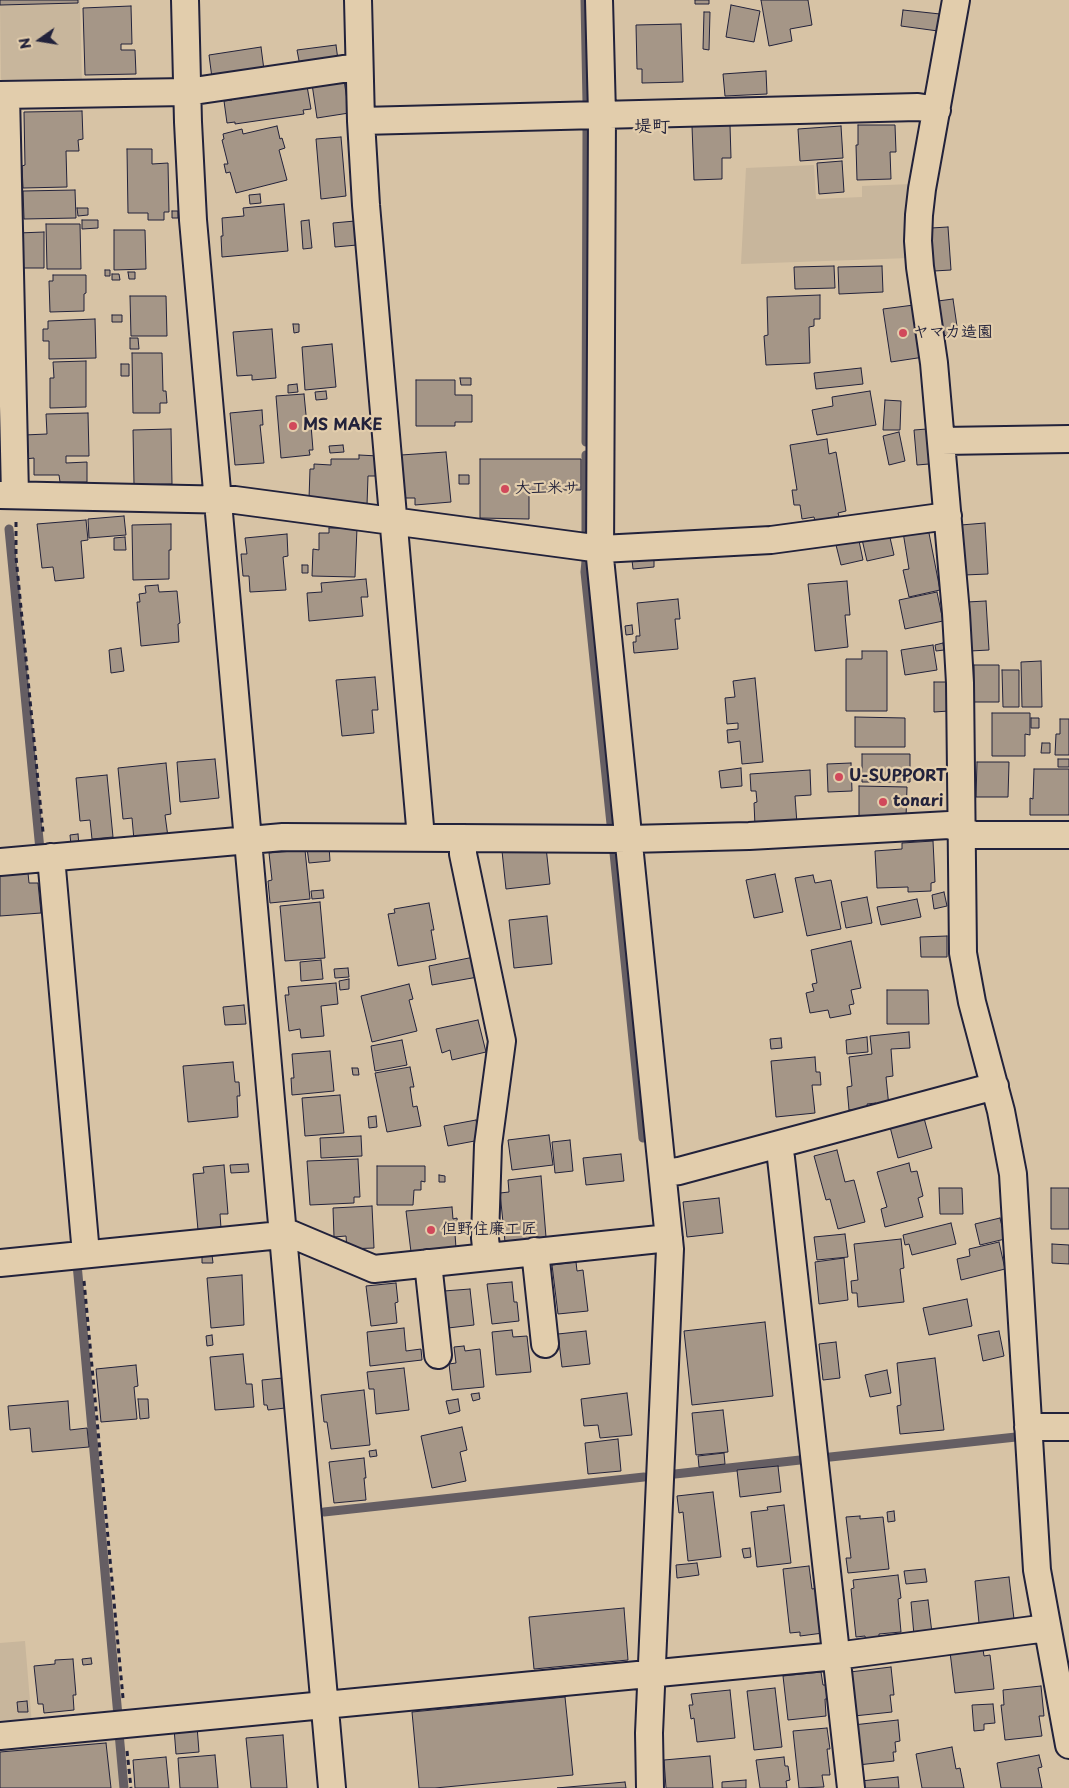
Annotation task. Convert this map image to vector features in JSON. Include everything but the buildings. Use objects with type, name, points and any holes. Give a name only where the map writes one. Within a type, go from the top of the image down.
[{"type":"street","points":[[184,0],[192,210],[332,1788]]},
{"type":"street","points":[[358,0],[361,121],[366,205],[422,838]]},
{"type":"street","points":[[599,0],[602,114],[601,549],[669,1238],[669,1280],[649,1734],[650,1788]]},
{"type":"street","points":[[956,0],[922,188],[918,241],[942,441],[956,613],[960,683],[964,953],[972,1002],[995,1086],[1008,1142],[1013,1174],[1034,1542],[1041,1598],[1069,1745]]},
{"type":"street","points":[[359,68],[187,92],[3,95],[8,495],[235,500],[601,549],[770,540],[948,516]]},
{"type":"street","points":[[361,121],[918,107],[937,110]]},
{"type":"street","points":[[942,441],[1069,439]]},
{"type":"street","points":[[0,862],[283,837],[629,839],[749,836],[949,825],[974,835],[1069,835]]},
{"type":"street","points":[[463,838],[463,854],[502,1041],[488,1146],[485,1238],[487,1257]]},
{"type":"street","points":[[48,858],[84,1255]]},
{"type":"street","points":[[663,1173],[679,1171],[995,1086]]},
{"type":"street","points":[[778,1144],[851,1788]]},
{"type":"street","points":[[0,1263],[291,1234],[374,1269],[669,1238]]},
{"type":"street","points":[[535,1251],[545,1344]]},
{"type":"street","points":[[428,1263],[438,1355]]},
{"type":"street","points":[[1028,1427],[1069,1427]]},
{"type":"street","points":[[0,1736],[836,1656],[1047,1628]]},
{"type":"path","points":[[8,495],[48,858]]},
{"type":"path","points":[[84,1255],[123,1706]]},
{"type":"path","points":[[126,1741],[131,1788]]},
{"type":"shaded area","points":[[0,0],[80,0],[82,85],[1,87]]},
{"type":"shaded area","points":[[814,165],[816,199],[862,197],[862,186],[912,184],[909,258],[741,264],[746,168]]},
{"type":"shaded area","points":[[25,1641],[32,1725],[0,1728],[0,1643]]},
{"type":"shaded area","points":[[117,1733],[122,1788],[0,1788],[0,1744]]},
{"type":"waterway","points":[[585,0],[587,103]]},
{"type":"waterway","points":[[586,442],[587,128]]},
{"type":"waterway","points":[[586,455],[586,532]]},
{"type":"waterway","points":[[9,529],[40,850]]},
{"type":"waterway","points":[[586,561],[585,572],[611,824]]},
{"type":"waterway","points":[[614,853],[643,1138]]},
{"type":"waterway","points":[[77,1264],[118,1716]]},
{"type":"waterway","points":[[821,1458],[1016,1437]]},
{"type":"waterway","points":[[675,1474],[809,1459]]},
{"type":"waterway","points":[[324,1512],[644,1477]]},
{"type":"waterway","points":[[119,1733],[124,1788]]},
{"type":"place","name":"ヤマカ造園","points":[[903,333]]},
{"type":"place","name":"MS MAKE","points":[[293,426]]},
{"type":"place","name":"大工米サ","points":[[505,489]]},
{"type":"place","name":"U-SUPPORT","points":[[839,777]]},
{"type":"place","name":"tonari","points":[[883,802]]},
{"type":"place","name":"但野住廉工匠","points":[[431,1230]]},
{"type":"district","name":"堤町","points":[[652,127]]}]
